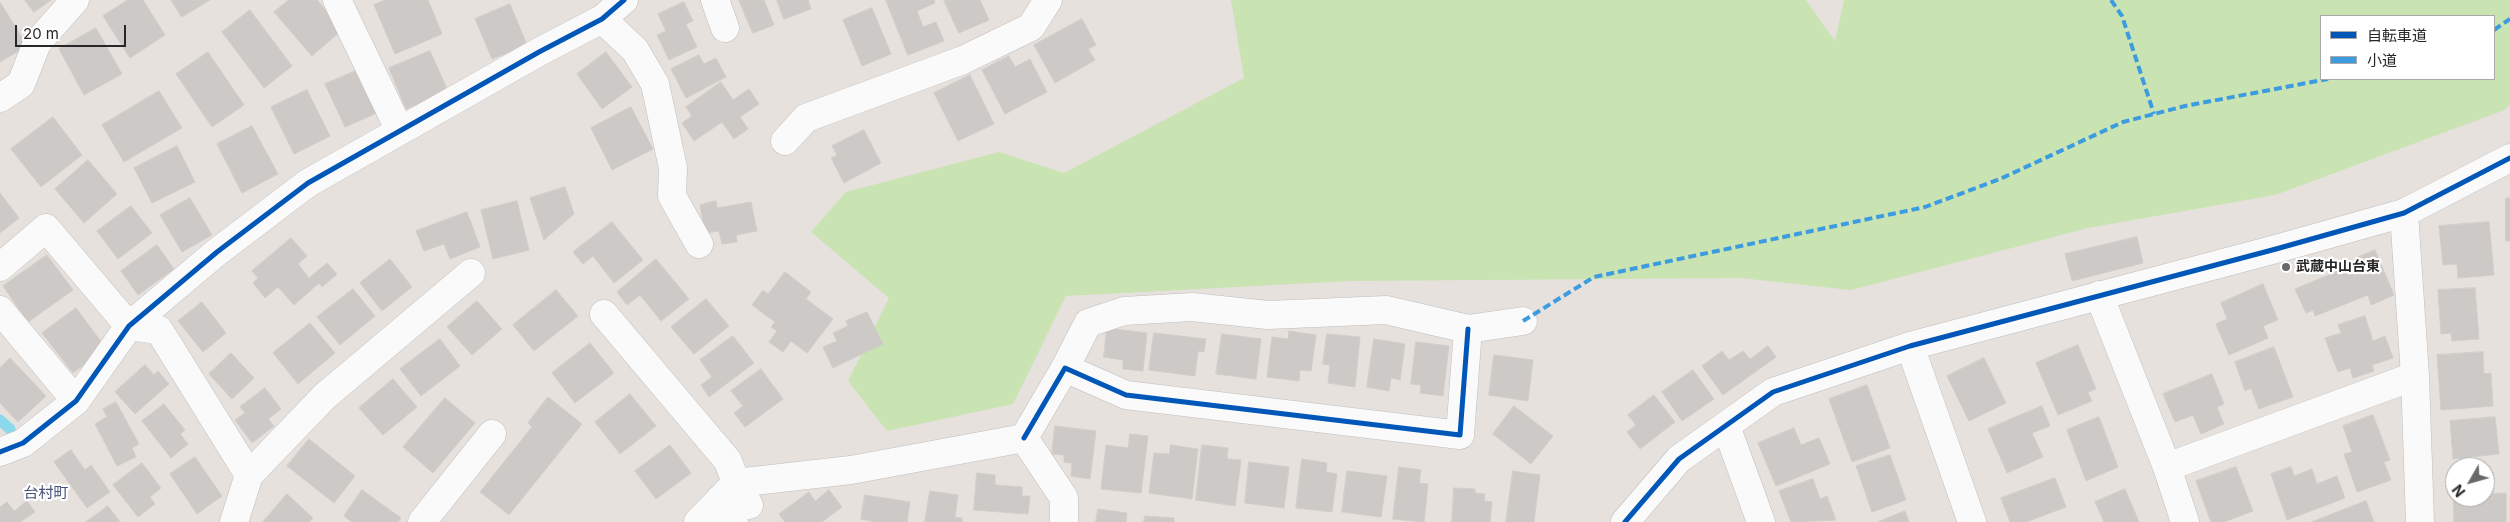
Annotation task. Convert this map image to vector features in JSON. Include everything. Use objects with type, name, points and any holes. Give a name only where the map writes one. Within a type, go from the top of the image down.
[{"type":"street","points":[[0,98],[21,84],[37,43],[75,0]]},
{"type":"street","points":[[338,0],[400,131]]},
{"type":"street","points":[[0,452],[23,443],[76,401],[129,326],[217,252],[308,183],[602,19],[624,0]]},
{"type":"street","points":[[715,0],[725,28]]},
{"type":"street","points":[[785,141],[806,118],[963,60],[1031,27],[1048,0]]},
{"type":"street","points":[[602,19],[635,50],[654,84],[673,168],[672,196],[699,244]]},
{"type":"street","points":[[1625,522],[1679,459],[1772,392],[1910,346],[2404,213],[2510,158]]},
{"type":"street","points":[[2404,213],[2415,376],[2420,522]]},
{"type":"street","points":[[0,267],[46,228],[129,326],[159,330],[249,476]]},
{"type":"street","points":[[234,522],[249,476],[325,396],[471,273]]},
{"type":"street","points":[[2099,294],[2166,467],[2185,522]]},
{"type":"street","points":[[698,522],[735,502],[851,470],[1024,438],[1088,323],[1124,310],[1192,307],[1268,314],[1386,310],[1468,329],[1522,321]]},
{"type":"street","points":[[0,310],[76,401]]},
{"type":"street","points":[[604,314],[728,461],[735,502]]},
{"type":"street","points":[[1064,368],[1126,394],[1460,434],[1468,329]]},
{"type":"street","points":[[1910,346],[1972,522]]},
{"type":"street","points":[[2166,467],[2415,376]]},
{"type":"street","points":[[1726,426],[1761,522]]},
{"type":"street","points":[[422,522],[492,434]]},
{"type":"street","points":[[1024,438],[1064,498],[1064,522]]},
{"type":"green space","points":[[1231,0],[1806,0],[1835,41],[1844,0],[2510,0],[2510,105],[2502,111],[2275,195],[2088,228],[1851,290],[1741,278],[1350,281],[1066,296],[1013,404],[887,431],[848,381],[889,298],[811,232],[846,192],[999,152],[1064,173],[1244,78]]},
{"type":"building","points":[[25,0],[51,0],[34,12]]},
{"type":"building","points":[[128,0],[143,0],[165,35],[130,58],[103,16]]},
{"type":"building","points":[[171,0],[210,0],[182,17]]},
{"type":"building","points":[[289,0],[317,0],[342,30],[312,56],[274,12]]},
{"type":"building","points":[[385,0],[428,0],[442,34],[395,54],[374,5]]},
{"type":"building","points":[[739,0],[764,0],[774,25],[753,33]]},
{"type":"building","points":[[777,0],[808,0],[811,9],[784,19]]},
{"type":"building","points":[[886,0],[934,0],[935,3],[917,11],[923,27],[936,22],[944,41],[908,55]]},
{"type":"building","points":[[944,0],[980,0],[989,20],[959,33]]},
{"type":"building","points":[[0,2],[27,46],[0,62]]},
{"type":"building","points":[[684,2],[693,21],[686,24],[697,47],[669,60],[657,35],[666,31],[658,14]]},
{"type":"building","points":[[510,4],[527,45],[492,59],[475,19]]},
{"type":"building","points":[[872,8],[891,54],[862,66],[843,20]]},
{"type":"building","points":[[250,10],[292,66],[264,88],[222,32]]},
{"type":"building","points":[[1082,19],[1096,45],[1088,49],[1095,60],[1055,83],[1034,45]]},
{"type":"building","points":[[96,28],[122,74],[84,95],[59,49]]},
{"type":"building","points":[[430,51],[448,91],[406,109],[389,68]]},
{"type":"building","points":[[208,52],[244,105],[212,127],[176,74]]},
{"type":"building","points":[[606,52],[632,87],[602,109],[577,74]]},
{"type":"building","points":[[699,55],[704,64],[716,58],[726,77],[686,98],[671,69]]},
{"type":"building","points":[[1009,56],[1015,67],[1030,59],[1047,92],[1005,114],[982,70]]},
{"type":"building","points":[[358,70],[377,113],[345,127],[325,84]]},
{"type":"building","points":[[970,75],[994,124],[958,141],[934,93]]},
{"type":"building","points":[[721,82],[733,100],[749,89],[759,104],[740,117],[748,129],[734,139],[722,122],[694,141],[682,123],[692,116],[686,107]]},
{"type":"building","points":[[307,90],[330,136],[294,154],[271,107]]},
{"type":"building","points":[[159,91],[182,128],[124,162],[102,125]]},
{"type":"building","points":[[631,107],[653,149],[612,170],[591,128]]},
{"type":"building","points":[[53,117],[82,155],[41,187],[11,149]]},
{"type":"building","points":[[252,126],[278,174],[242,193],[217,144]]},
{"type":"building","points":[[864,130],[881,163],[844,183],[831,158],[837,155],[832,146]]},
{"type":"building","points":[[177,146],[195,182],[152,203],[134,168]]},
{"type":"building","points":[[88,160],[117,194],[84,223],[55,189]]},
{"type":"building","points":[[565,187],[574,214],[544,240],[530,198]]},
{"type":"building","points":[[0,193],[19,218],[0,233]]},
{"type":"building","points":[[190,198],[212,235],[182,252],[160,215]]},
{"type":"building","points":[[2506,198],[2510,198],[2510,241],[2506,241]]},
{"type":"building","points":[[517,201],[529,250],[493,259],[481,210]]},
{"type":"building","points":[[716,201],[717,208],[751,202],[757,231],[736,235],[737,242],[722,244],[719,231],[705,233],[700,205]]},
{"type":"building","points":[[131,206],[152,233],[118,259],[97,231]]},
{"type":"building","points":[[467,212],[480,247],[450,259],[444,244],[424,251],[416,231]]},
{"type":"building","points":[[612,222],[643,260],[614,283],[593,256],[583,264],[573,252]]},
{"type":"building","points":[[2489,222],[2494,275],[2458,278],[2457,264],[2443,265],[2439,226]]},
{"type":"building","points":[[2137,237],[2143,263],[2072,281],[2065,254]]},
{"type":"building","points":[[291,238],[307,256],[298,264],[309,278],[327,263],[337,274],[322,287],[319,283],[294,305],[278,287],[265,298],[253,283],[258,278],[252,271]]},
{"type":"building","points":[[157,245],[174,269],[138,295],[121,271]]},
{"type":"building","points":[[2375,250],[2394,295],[2371,305],[2368,295],[2315,316],[2313,310],[2306,313],[2295,289],[2357,263],[2356,258]]},
{"type":"building","points":[[47,255],[73,290],[28,322],[3,286]]},
{"type":"building","points":[[390,259],[412,287],[382,311],[360,283]]},
{"type":"building","points":[[656,259],[689,299],[661,321],[640,295],[627,305],[617,292]]},
{"type":"building","points":[[785,272],[811,292],[806,299],[833,319],[807,353],[791,341],[783,352],[769,342],[777,331],[771,327],[775,322],[752,305],[763,290],[768,294]]},
{"type":"building","points":[[2263,284],[2278,320],[2263,326],[2268,338],[2229,355],[2216,324],[2227,319],[2221,303]]},
{"type":"building","points":[[2475,288],[2479,339],[2452,341],[2451,333],[2441,334],[2438,290]]},
{"type":"building","points":[[353,289],[375,316],[340,345],[317,317]]},
{"type":"building","points":[[556,290],[578,316],[534,351],[513,325]]},
{"type":"building","points":[[706,299],[729,326],[694,354],[671,327]]},
{"type":"building","points":[[477,301],[502,329],[472,355],[447,327]]},
{"type":"building","points":[[202,302],[226,333],[203,352],[178,321]]},
{"type":"building","points":[[76,308],[106,348],[73,373],[42,333]]},
{"type":"building","points":[[867,312],[883,344],[833,368],[823,347],[837,341],[833,333],[848,326],[846,321]]},
{"type":"building","points":[[2365,316],[2373,341],[2385,336],[2393,358],[2372,365],[2374,371],[2353,378],[2350,368],[2338,372],[2325,338],[2341,333],[2338,325]]},
{"type":"building","points":[[310,323],[335,353],[298,384],[273,353]]},
{"type":"building","points":[[1107,328],[1147,333],[1143,371],[1123,369],[1123,360],[1104,357]]},
{"type":"building","points":[[1289,331],[1316,335],[1311,371],[1300,370],[1299,381],[1267,377],[1272,337],[1288,339]]},
{"type":"building","points":[[1154,333],[1206,339],[1204,352],[1198,351],[1195,376],[1149,370]]},
{"type":"building","points":[[1222,334],[1261,339],[1256,379],[1216,374]]},
{"type":"building","points":[[1327,334],[1360,337],[1355,387],[1328,383],[1330,365],[1323,364]]},
{"type":"building","points":[[733,336],[754,363],[709,397],[701,385],[712,377],[700,360]]},
{"type":"building","points":[[440,339],[460,366],[421,396],[400,369]]},
{"type":"building","points":[[1374,339],[1405,344],[1400,380],[1391,378],[1389,391],[1367,387]]},
{"type":"building","points":[[1416,342],[1449,346],[1443,396],[1420,393],[1421,385],[1411,384]]},
{"type":"building","points":[[590,343],[614,373],[575,403],[552,373]]},
{"type":"building","points":[[2078,345],[2096,389],[2088,392],[2092,401],[2058,415],[2036,363]]},
{"type":"building","points":[[1768,346],[1776,357],[1723,395],[1702,366],[1722,351],[1729,360],[1743,351],[1750,359]]},
{"type":"building","points":[[2274,347],[2293,397],[2259,409],[2251,388],[2245,391],[2235,362]]},
{"type":"building","points":[[2483,352],[2484,374],[2491,373],[2493,406],[2441,410],[2437,355]]},
{"type":"building","points":[[231,353],[254,378],[232,399],[209,374]]},
{"type":"building","points":[[1494,355],[1533,360],[1528,401],[1489,395]]},
{"type":"building","points":[[10,358],[46,396],[18,422],[0,403],[0,368]]},
{"type":"building","points":[[1984,358],[2006,403],[1969,421],[1947,376]]},
{"type":"building","points":[[145,365],[154,375],[158,371],[169,384],[135,414],[115,392]]},
{"type":"building","points":[[761,369],[783,399],[745,427],[734,413],[743,406],[731,391]]},
{"type":"building","points":[[1693,370],[1714,399],[1682,421],[1662,392]]},
{"type":"building","points":[[2212,374],[2224,404],[2217,407],[2224,424],[2201,434],[2193,415],[2175,422],[2163,394]]},
{"type":"building","points":[[393,379],[417,407],[383,435],[359,408]]},
{"type":"building","points":[[1867,385],[1890,448],[1852,462],[1829,399]]},
{"type":"building","points":[[265,388],[281,409],[268,419],[274,426],[252,443],[235,420],[245,413],[240,407]]},
{"type":"building","points":[[630,394],[656,426],[620,454],[595,422]]},
{"type":"building","points":[[1654,395],[1675,422],[1640,449],[1627,432],[1636,425],[1628,415]]},
{"type":"building","points":[[548,397],[582,424],[509,515],[480,492],[532,427],[528,423]]},
{"type":"building","points":[[445,398],[475,423],[433,473],[403,447]]},
{"type":"building","points":[[116,402],[139,444],[132,448],[136,457],[117,466],[95,424],[107,417],[103,409]]},
{"type":"building","points":[[164,404],[185,430],[180,434],[188,444],[171,458],[142,421]]},
{"type":"building","points":[[1514,406],[1553,436],[1531,464],[1493,434]]},
{"type":"building","points":[[2042,406],[2050,426],[2032,433],[2043,457],[2007,473],[1988,429]]},
{"type":"building","points":[[2373,415],[2390,460],[2384,462],[2391,480],[2357,492],[2344,454],[2352,452],[2343,426]]},
{"type":"building","points":[[2099,417],[2118,467],[2086,481],[2067,430]]},
{"type":"building","points":[[2495,417],[2499,454],[2453,457],[2450,421]]},
{"type":"building","points":[[1055,426],[1096,431],[1090,479],[1071,476],[1072,463],[1064,462],[1064,455],[1052,454]]},
{"type":"building","points":[[1794,428],[1801,445],[1819,438],[1830,464],[1776,486],[1758,443]]},
{"type":"building","points":[[1130,434],[1148,436],[1141,493],[1101,489],[1106,445],[1128,448]]},
{"type":"building","points":[[309,439],[355,476],[334,503],[287,466]]},
{"type":"building","points":[[670,445],[691,473],[656,499],[635,471]]},
{"type":"building","points":[[1171,445],[1198,449],[1192,499],[1149,493],[1154,453],[1169,454]]},
{"type":"building","points":[[1202,445],[1228,448],[1227,459],[1241,460],[1235,506],[1196,500]]},
{"type":"building","points":[[71,450],[85,470],[91,465],[110,492],[87,508],[54,462]]},
{"type":"building","points":[[1890,455],[1906,500],[1872,512],[1856,466]]},
{"type":"building","points":[[195,457],[222,496],[197,514],[170,474]]},
{"type":"building","points":[[1302,459],[1327,463],[1326,472],[1337,474],[1332,512],[1296,508]]},
{"type":"building","points":[[1249,462],[1289,467],[1284,508],[1245,503]]},
{"type":"building","points":[[142,463],[161,488],[150,497],[155,504],[138,517],[113,485]]},
{"type":"building","points":[[1399,467],[1421,470],[1419,483],[1428,484],[1424,522],[1393,519]]},
{"type":"building","points":[[2236,467],[2253,511],[2224,522],[2211,522],[2196,481]]},
{"type":"building","points":[[2291,467],[2294,476],[2312,469],[2317,484],[2337,476],[2345,498],[2287,520],[2271,474]]},
{"type":"building","points":[[1347,471],[1387,476],[1381,517],[1342,512]]},
{"type":"building","points":[[1513,471],[1540,475],[1534,522],[1506,522]]},
{"type":"building","points":[[977,473],[995,475],[995,485],[1022,487],[1022,496],[1030,496],[1028,514],[974,510]]},
{"type":"building","points":[[2055,478],[2066,507],[2026,522],[2010,522],[2001,498]]},
{"type":"building","points":[[1813,479],[1820,499],[1827,496],[1836,520],[1791,522],[1779,491]]},
{"type":"building","points":[[1454,488],[1475,489],[1475,493],[1485,494],[1484,501],[1492,502],[1490,522],[1452,522]]},
{"type":"building","points":[[2125,489],[2139,522],[2104,522],[2095,502]]},
{"type":"building","points":[[362,490],[401,518],[398,522],[352,522],[344,516]]},
{"type":"building","points":[[829,490],[842,507],[822,522],[785,522],[779,514],[809,492],[815,501]]},
{"type":"building","points":[[930,491],[958,495],[955,517],[962,518],[962,522],[925,522]]},
{"type":"building","points":[[2506,493],[2506,522],[2454,522],[2454,507],[2495,507],[2495,494]]},
{"type":"building","points":[[287,494],[313,518],[309,522],[263,522]]},
{"type":"building","points":[[865,495],[910,502],[907,522],[876,522],[861,519]]},
{"type":"building","points":[[27,501],[35,512],[20,522],[0,522],[0,507],[7,502],[14,511]]},
{"type":"building","points":[[2366,501],[2374,522],[2312,522]]},
{"type":"building","points":[[108,506],[120,522],[86,522]]},
{"type":"building","points":[[1098,509],[1127,513],[1126,522],[1096,522]]},
{"type":"building","points":[[1905,511],[1909,522],[1878,522]]},
{"type":"building","points":[[1145,516],[1174,518],[1174,522],[1144,522]]},
{"type":"waterway","points":[[0,420],[10,429]]},
{"type":"marked path","points":[[2111,0],[2122,16],[2154,114]]},
{"type":"marked path","points":[[2495,29],[2510,19]]},
{"type":"marked path","points":[[1523,321],[1594,277],[1925,207],[2000,179],[2123,122],[2185,106],[2323,80]]},
{"type":"cycle path","points":[[0,452],[23,443],[76,401],[129,326],[217,252],[308,183],[539,52],[602,19],[624,0]]},
{"type":"cycle path","points":[[1625,522],[1679,459],[1773,392],[1910,346],[2404,213],[2510,158]]},
{"type":"cycle path","points":[[1024,438],[1065,368],[1126,395],[1460,435],[1468,329]]},
{"type":"place","name":"武蔵中山台東","points":[[2286,267]]},
{"type":"district","name":"台村町","points":[[46,493]]}]
